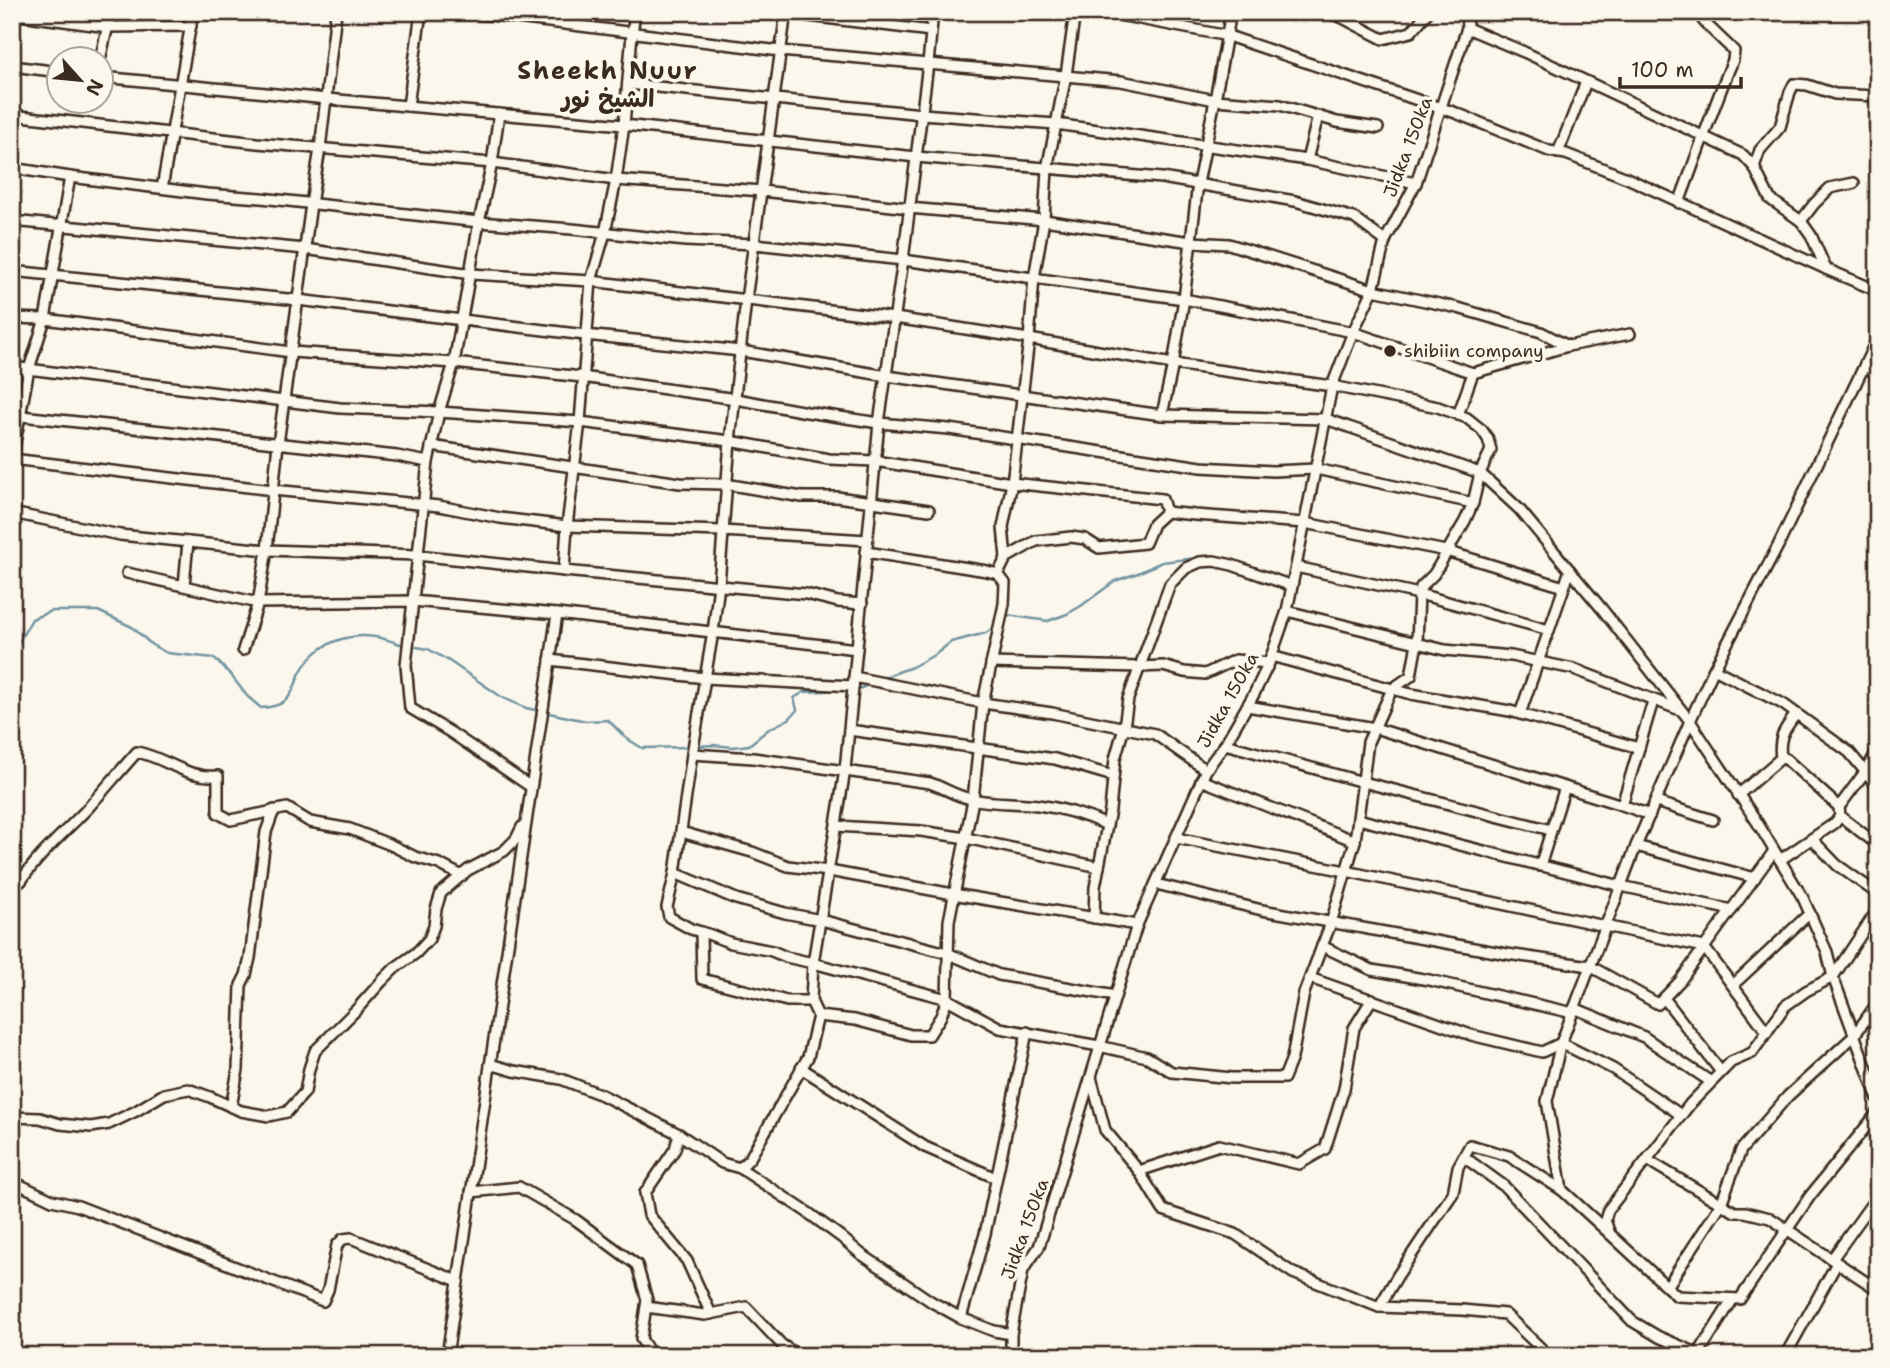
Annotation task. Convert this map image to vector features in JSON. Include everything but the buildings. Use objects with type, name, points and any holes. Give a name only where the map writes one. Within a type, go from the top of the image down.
[{"type":"street","points":[[103,46],[111,12]]},
{"type":"street","points":[[162,188],[193,12]]},
{"type":"street","points":[[243,650],[258,603],[267,550],[278,444],[327,100],[336,12]]},
{"type":"street","points":[[408,106],[421,12]]},
{"type":"street","points":[[441,12],[492,14],[780,51],[1121,81],[1215,100],[1280,105],[1337,122],[1378,128]]},
{"type":"street","points":[[564,571],[573,467],[580,422],[591,281],[606,233],[616,180],[635,12]]},
{"type":"street","points":[[740,1168],[750,1158],[808,1057],[818,1016],[811,1001],[813,963],[845,770],[879,423],[903,260],[933,12]]},
{"type":"street","points":[[998,574],[1006,558],[1003,527],[1012,483],[1034,278],[1044,220],[1047,169],[1066,75],[1075,12]]},
{"type":"street","points":[[1103,12],[1228,36],[1440,108],[1627,178],[1826,270],[1878,291]]},
{"type":"street","points":[[1162,415],[1184,299],[1198,183],[1231,12]]},
{"type":"street","points":[[1326,12],[1383,39],[1410,32],[1428,12]]},
{"type":"street","name":"Jidka 150ka","points":[[1011,1356],[1011,1334],[1023,1270],[1039,1247],[1137,925],[1206,770],[1225,744],[1270,660],[1287,611],[1332,386],[1373,290],[1385,241],[1416,183],[1467,28],[1466,12]]},
{"type":"street","points":[[1679,203],[1733,60],[1734,51],[1696,12]]},
{"type":"street","points":[[12,221],[305,248],[471,274],[591,281],[746,300],[895,318],[1173,365],[1332,386],[1438,407],[1467,418],[1482,430],[1491,450],[1480,473],[1473,503],[1465,521],[1419,594],[1417,643],[1411,676],[1392,689],[1368,742],[1354,841],[1331,923],[1304,993],[1292,1058],[1284,1078],[1231,1078],[1172,1072],[1147,1057],[1000,1028],[947,999],[763,949],[731,943],[669,917],[667,907],[675,873],[719,585],[725,484],[746,300],[769,142],[782,13],[931,31]]},
{"type":"street","points":[[12,14],[108,27],[191,26]]},
{"type":"street","points":[[1467,28],[1743,155],[1754,167],[1770,199],[1801,221],[1811,235],[1826,270]]},
{"type":"street","points":[[12,66],[46,70]]},
{"type":"street","points":[[116,78],[327,100],[624,125],[916,157],[1162,178],[1295,201],[1354,218],[1385,241]]},
{"type":"street","points":[[1558,153],[1586,82]]},
{"type":"street","points":[[628,83],[922,114],[1056,124],[1307,160],[1416,183]]},
{"type":"street","points":[[1754,167],[1760,150],[1780,127],[1794,84],[1807,85],[1835,94],[1875,96]]},
{"type":"street","points":[[499,114],[454,363],[428,462],[406,665],[410,708],[531,787]]},
{"type":"street","points":[[12,115],[257,143],[492,163],[616,180],[762,191],[1044,220],[1191,242],[1229,244],[1373,290],[1458,308],[1541,332],[1568,346]]},
{"type":"street","points":[[1307,160],[1318,116]]},
{"type":"street","points":[[12,168],[162,188],[479,222],[685,241],[755,244],[903,260],[1184,299],[1353,332],[1472,373],[1568,346],[1630,334]]},
{"type":"street","points":[[70,177],[45,319],[16,416],[12,459],[273,490],[422,504],[462,509],[500,518],[567,526],[722,531],[867,540]]},
{"type":"street","points":[[1801,221],[1830,188],[1854,183]]},
{"type":"street","points":[[12,271],[298,300],[462,321],[741,351],[887,376],[1162,415],[1326,419],[1480,473],[1520,509],[1690,721],[1777,855],[1803,898],[1828,951],[1833,977],[1878,1098]]},
{"type":"street","points":[[12,318],[45,319],[291,352],[454,363],[582,377],[879,423],[949,429],[1202,467],[1273,471],[1316,469],[1473,503]]},
{"type":"street","points":[[1562,1190],[1547,1101],[1561,1043],[1636,846],[1690,721],[1878,337]]},
{"type":"street","points":[[1865,364],[1878,377]]},
{"type":"street","points":[[12,367],[340,408],[580,422],[730,441],[829,459],[875,461],[1012,483],[1162,499],[1166,512]]},
{"type":"street","points":[[1458,415],[1472,373]]},
{"type":"street","points":[[16,416],[397,456],[428,462]]},
{"type":"street","points":[[431,446],[680,483],[725,484],[802,497],[837,497],[929,510]]},
{"type":"street","points":[[1006,558],[1036,541],[1071,537],[1085,538],[1099,548],[1145,543],[1153,524],[1166,512],[1306,523],[1446,551],[1564,587]]},
{"type":"street","points":[[12,513],[120,535],[267,550],[417,555],[806,594],[838,602],[862,604]]},
{"type":"street","points":[[184,586],[188,542]]},
{"type":"street","points":[[818,1016],[855,1020],[911,1035],[929,1035],[941,1016],[947,999],[948,921],[973,800],[983,704],[1004,604],[1005,583],[998,574],[866,552]]},
{"type":"street","points":[[1094,918],[1095,887],[1107,825],[1115,759],[1128,699],[1170,584],[1186,568],[1200,562],[1214,561],[1292,586]]},
{"type":"street","points":[[1296,567],[1419,594],[1549,630]]},
{"type":"street","points":[[1520,714],[1570,570]]},
{"type":"street","points":[[127,573],[258,603],[412,601],[557,614],[857,649]]},
{"type":"street","points":[[1287,611],[1445,650],[1511,656],[1574,669],[1681,711]]},
{"type":"street","points":[[447,1356],[557,614]]},
{"type":"street","points":[[550,660],[705,678],[854,682],[1052,713],[1155,734],[1206,770]]},
{"type":"street","points":[[991,663],[1163,666],[1205,674],[1235,660],[1270,660],[1411,694],[1520,714],[1639,748]]},
{"type":"street","points":[[1714,669],[1783,704],[1849,752],[1878,787]]},
{"type":"street","points":[[1622,805],[1653,701]]},
{"type":"street","points":[[1247,706],[1375,728],[1650,816]]},
{"type":"street","points":[[1781,758],[1779,747],[1782,733],[1796,714]]},
{"type":"street","points":[[849,730],[1055,759],[1113,776]]},
{"type":"street","points":[[1225,744],[1551,830]]},
{"type":"street","points":[[1156,884],[1262,910],[1507,954],[1590,966],[1658,1004],[1680,981],[1755,878],[1777,855],[1812,839],[1835,823],[1878,750]]},
{"type":"street","points":[[21,881],[33,863],[137,752],[181,771],[205,778],[218,776],[218,813],[231,820],[288,808],[310,822],[350,829],[415,857],[439,864],[462,876]]},
{"type":"street","points":[[692,754],[754,758],[930,783],[954,795],[973,800],[1067,810],[1107,825]]},
{"type":"street","points":[[1738,795],[1781,758]]},
{"type":"street","points":[[1781,758],[1786,759],[1878,845]]},
{"type":"street","points":[[1201,780],[1354,841]]},
{"type":"street","points":[[1540,866],[1565,787]]},
{"type":"street","points":[[1656,803],[1713,820]]},
{"type":"street","points":[[232,1107],[238,1070],[241,985],[250,958],[267,832],[274,810]]},
{"type":"street","points":[[12,1117],[100,1126],[136,1111],[164,1094],[188,1089],[241,1111],[269,1116],[287,1112],[305,1092],[315,1051],[381,982],[429,939],[441,893],[468,870],[504,851],[516,839],[527,816]]},
{"type":"street","points":[[1358,819],[1621,886],[1732,910]]},
{"type":"street","points":[[836,826],[921,831],[1099,867]]},
{"type":"street","points":[[681,832],[752,852],[789,866],[1137,925]]},
{"type":"street","points":[[1175,838],[1346,871],[1704,947],[1767,1032]]},
{"type":"street","points":[[1812,839],[1837,866],[1878,894]]},
{"type":"street","points":[[1636,846],[1755,878]]},
{"type":"street","points":[[675,873],[736,899],[785,914],[821,920],[947,953],[999,975],[1115,996]]},
{"type":"street","points":[[1610,1234],[1605,1220],[1608,1210],[1681,1115],[1731,1062],[1752,1053],[1786,1006],[1833,977],[1878,909]]},
{"type":"street","points":[[1733,985],[1810,913]]},
{"type":"street","points":[[701,932],[702,979],[787,1001],[811,1001]]},
{"type":"street","points":[[1322,946],[1372,970],[1574,1010],[1644,1037],[1711,1082]]},
{"type":"street","points":[[1310,978],[1471,1035],[1542,1052],[1561,1043]]},
{"type":"street","points":[[1664,998],[1721,1072]]},
{"type":"street","points":[[1139,1171],[1219,1145],[1299,1164],[1325,1149],[1344,1089],[1354,1028],[1372,999]]},
{"type":"street","points":[[1667,1287],[1721,1204],[1741,1150],[1788,1096],[1854,1036],[1878,1002]]},
{"type":"street","points":[[961,1318],[985,1234],[1027,1032]]},
{"type":"street","points":[[1561,1043],[1613,1069],[1681,1115]]},
{"type":"street","points":[[490,1064],[561,1079],[602,1095],[678,1134],[722,1163],[740,1168],[932,1302],[961,1318],[994,1331],[1011,1334]]},
{"type":"street","points":[[801,1068],[925,1147],[996,1178]]},
{"type":"street","points":[[1091,1075],[1105,1130],[1139,1171],[1163,1209],[1236,1234],[1293,1273],[1379,1307],[1505,1314],[1549,1356]]},
{"type":"street","points":[[1379,1307],[1453,1193],[1458,1167],[1470,1145],[1509,1156],[1562,1190],[1676,1296],[1740,1299],[1810,1196],[1878,1112]]},
{"type":"street","points":[[678,1134],[675,1149],[646,1194],[649,1215],[687,1261],[711,1314]]},
{"type":"street","points":[[1464,1157],[1504,1186],[1632,1321],[1659,1337],[1698,1355],[1733,1299]]},
{"type":"street","points":[[1647,1160],[1735,1212],[1770,1218],[1878,1290]]},
{"type":"street","points":[[12,1181],[52,1200],[78,1206],[323,1301],[328,1290],[337,1245],[343,1239],[351,1237],[458,1281]]},
{"type":"street","points":[[471,1192],[519,1187],[576,1220],[637,1265],[648,1300],[641,1339],[652,1356]]},
{"type":"street","points":[[1785,1356],[1834,1261],[1878,1195]]},
{"type":"street","points":[[646,1307],[705,1315],[746,1307],[782,1345],[799,1356]]},
{"type":"street","points":[[1874,1356],[1878,1350]]},
{"type":"waterway","points":[[1005,617],[1007,615],[1048,621],[1081,606],[1115,581],[1162,562],[1213,556]]},
{"type":"waterway","points":[[12,654],[32,619],[51,611],[98,611],[132,627],[152,645],[167,653],[214,658],[261,708],[278,705],[287,699],[304,666],[324,646],[333,642],[367,636],[404,645]]},
{"type":"waterway","points":[[879,679],[912,667],[951,642],[986,633],[996,626]]},
{"type":"waterway","points":[[411,646],[428,649],[503,698],[526,708],[586,721],[608,720],[626,738],[642,748],[690,747]]},
{"type":"waterway","points":[[857,690],[870,684]]},
{"type":"waterway","points":[[697,746],[749,745],[769,729],[789,719],[797,710],[794,698],[804,692],[843,690]]},
{"type":"place","name":"shibiin company","points":[[1390,351]]},
{"type":"district","name":"Sheekh Nuur الشيخ نور","points":[[608,85]]}]
